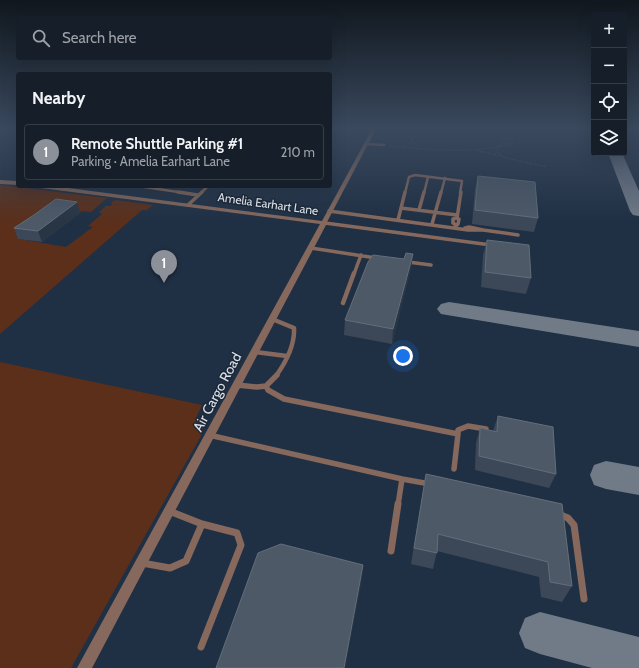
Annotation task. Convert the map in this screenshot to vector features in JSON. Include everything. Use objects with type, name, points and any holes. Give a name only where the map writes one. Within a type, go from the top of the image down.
[{"type":"street","name":"Air Cargo Road","points":[[84,668],[325,223],[329,211],[357,160]]},
{"type":"street","points":[[0,181],[16,183]]},
{"type":"street","name":"Amelia Earhart Lane","points":[[56,188],[325,223]]},
{"type":"lane","points":[[398,220],[409,177],[415,175],[445,178],[462,181],[457,216],[459,219],[458,224],[455,226]]},
{"type":"lane","points":[[420,210],[428,177]]},
{"type":"lane","points":[[432,224],[445,178]]},
{"type":"lane","points":[[151,188],[198,195]]},
{"type":"lane","points":[[188,205],[206,188]]},
{"type":"lane","points":[[401,208],[457,216]]},
{"type":"lane","points":[[329,211],[518,235]]},
{"type":"lane","points":[[325,223],[500,246]]},
{"type":"lane","points":[[311,248],[385,259]]},
{"type":"lane","points":[[343,303],[361,255]]},
{"type":"lane","points":[[400,261],[431,265]]},
{"type":"lane","points":[[237,384],[257,387],[266,386],[278,375],[294,340],[295,333],[294,328],[272,319]]},
{"type":"lane","points":[[254,352],[287,356]]},
{"type":"lane","points":[[266,386],[268,390],[284,399],[458,434]]},
{"type":"lane","points":[[454,469],[458,430],[468,426],[486,429]]},
{"type":"lane","points":[[209,435],[435,486]]},
{"type":"lane","points":[[390,551],[402,479]]},
{"type":"lane","points":[[168,511],[202,524],[237,533],[241,545],[201,647]]},
{"type":"lane","points":[[551,512],[568,518],[574,525],[584,599]]},
{"type":"lane","points":[[141,562],[170,568],[186,561],[202,524]]},
{"type":"path","points":[[516,160],[546,167]]},
{"type":"shaded area","points":[[0,160],[16,160],[16,188],[332,188],[332,160],[639,160],[639,668],[0,668]]},
{"type":"shaded area","points":[[0,185],[107,198],[91,212],[82,211],[19,239],[66,247],[93,227],[88,226],[102,214],[99,212],[106,206],[111,206],[112,202],[115,200],[153,205],[147,210],[142,210],[0,334]]},
{"type":"shaded area","points":[[0,362],[202,405],[195,420],[202,425],[202,434],[71,668],[0,668]]},
{"type":"building","points":[[478,176],[535,182],[538,218],[475,210]]},
{"type":"building","points":[[56,199],[77,202],[38,231],[14,228],[34,215]]},
{"type":"building","points":[[487,240],[529,245],[531,278],[485,272]]},
{"type":"building","points":[[406,253],[413,254],[393,329],[345,320],[368,262],[373,255],[404,259]]},
{"type":"building","points":[[498,416],[553,427],[556,474],[479,456],[480,428],[497,432]]},
{"type":"building","points":[[426,474],[562,504],[572,586],[550,582],[548,562],[438,534],[437,553],[414,548]]},
{"type":"building","points":[[281,544],[363,565],[344,668],[216,668],[258,553]]},
{"type":"taxiway","points":[[618,160],[639,211]]},
{"type":"taxiway","points":[[449,309],[639,339]]},
{"type":"taxiway","points":[[606,475],[639,481]]},
{"type":"taxiway","points":[[540,633],[639,659]]},
{"type":"place","name":"Remote Shuttle Parking #1","points":[[164,283]]}]
